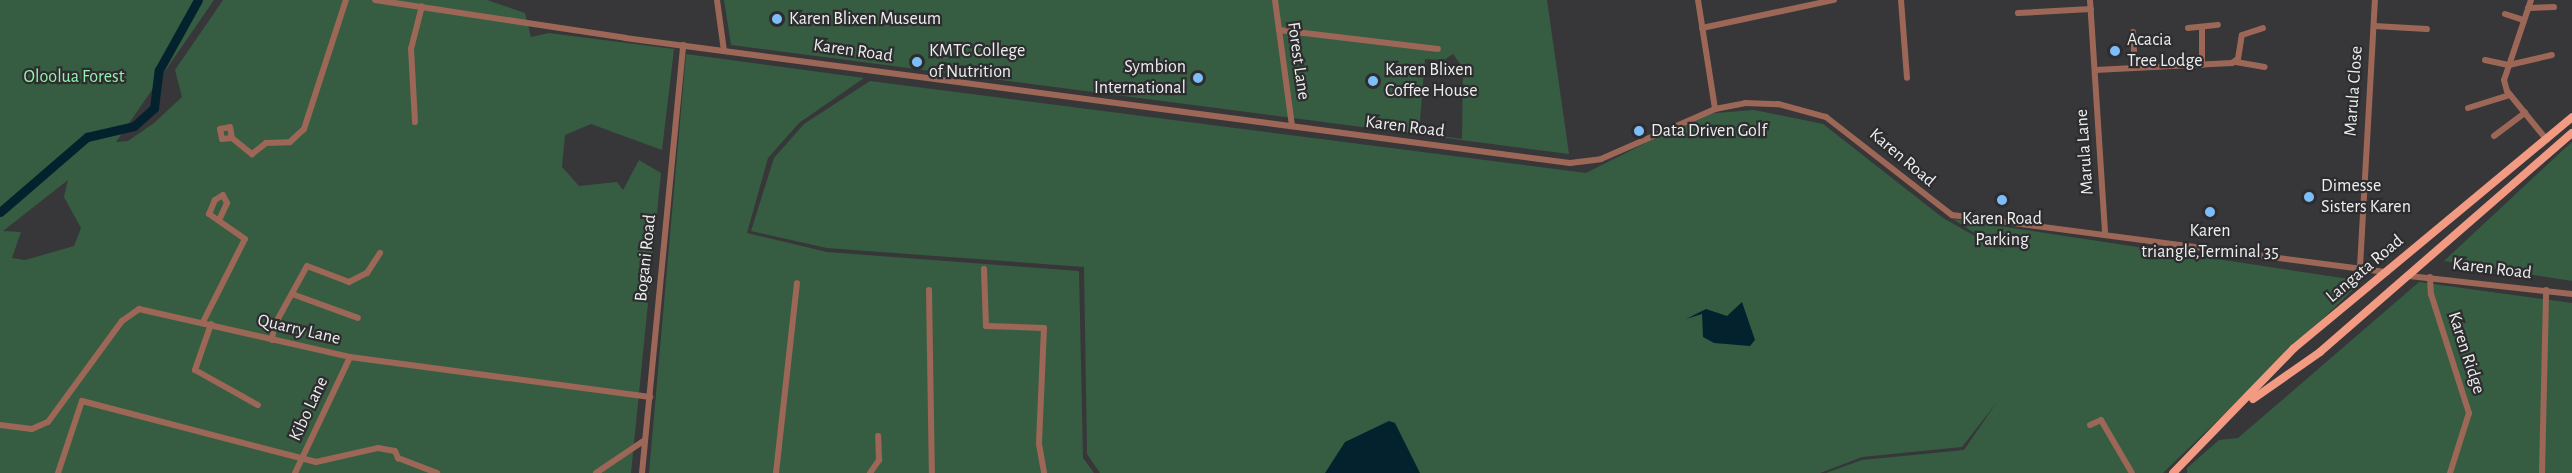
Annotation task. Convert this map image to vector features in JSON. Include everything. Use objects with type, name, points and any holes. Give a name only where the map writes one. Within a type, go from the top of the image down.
[{"type":"main road","name":"Langata Road","points":[[2173,473],[2310,337],[2389,272],[2465,204],[2547,140],[2572,117]]},
{"type":"main road","name":"Langata Road","points":[[2241,408],[2320,352],[2572,133]]},
{"type":"main road","points":[[2465,204],[2474,208],[2476,218]]},
{"type":"main road","points":[[2310,337],[2312,348],[2320,352]]},
{"type":"street","points":[[232,138],[252,154],[266,143],[290,142],[304,129],[346,0]]},
{"type":"street","name":"Karen Road","points":[[375,0],[724,51],[1578,164],[1614,154],[1715,109],[1757,102],[1818,113],[1952,215],[2105,232],[2389,272]]},
{"type":"street","points":[[441,9],[442,0]]},
{"type":"street","points":[[717,0],[724,51]]},
{"type":"street","name":"Forest Lane","points":[[1275,0],[1292,126]]},
{"type":"street","points":[[1698,0],[1715,109]]},
{"type":"street","points":[[1702,28],[1834,0]]},
{"type":"street","points":[[1901,0],[1907,78]]},
{"type":"street","name":"Marula Lane","points":[[2090,0],[2105,232]]},
{"type":"street","name":"Marula Close","points":[[2360,267],[2362,184],[2375,0]]},
{"type":"street","points":[[2530,0],[2504,80],[2510,95],[2547,140]]},
{"type":"street","points":[[415,122],[411,49],[422,6]]},
{"type":"street","points":[[2528,8],[2554,7]]},
{"type":"street","points":[[2018,13],[2091,9]]},
{"type":"street","points":[[2505,14],[2523,20]]},
{"type":"street","points":[[2374,26],[2427,29]]},
{"type":"street","points":[[2188,28],[2214,28]]},
{"type":"street","points":[[2236,62],[2242,35],[2264,28]]},
{"type":"street","points":[[2199,66],[2202,29]]},
{"type":"street","points":[[1279,30],[1438,50]]},
{"type":"street","points":[[2133,32],[2136,68]]},
{"type":"street","name":"Bogani Road","points":[[642,473],[683,45]]},
{"type":"street","points":[[2485,60],[2509,65],[2552,55]]},
{"type":"street","points":[[2095,70],[2199,66],[2236,62],[2265,67]]},
{"type":"street","points":[[2468,108],[2510,95]]},
{"type":"street","points":[[2494,136],[2525,113]]},
{"type":"street","points":[[203,322],[245,239],[219,220]]},
{"type":"street","points":[[272,340],[307,266],[349,282],[367,273],[380,253]]},
{"type":"street","points":[[984,269],[986,326],[1042,326],[1045,330],[1040,372],[1040,455],[1044,473]]},
{"type":"street","name":"Karen Road","points":[[2409,276],[2572,294]]},
{"type":"street","name":"Karen Ridge","points":[[2430,277],[2431,294],[2469,413],[2450,473]]},
{"type":"street","points":[[776,473],[797,283]]},
{"type":"street","points":[[929,290],[932,473]]},
{"type":"street","points":[[2542,473],[2546,290]]},
{"type":"street","points":[[292,294],[358,318]]},
{"type":"street","name":"Quarry Lane","points":[[0,425],[32,429],[48,422],[133,310],[203,322],[350,357],[650,397]]},
{"type":"street","points":[[211,324],[195,370],[258,405]]},
{"type":"street","name":"Kibo Lane","points":[[295,473],[350,357]]},
{"type":"street","points":[[58,473],[82,401],[302,458],[341,460],[378,448],[395,451],[398,458],[437,473]]},
{"type":"street","points":[[2090,425],[2096,418],[2101,420],[2132,473]]},
{"type":"street","points":[[870,473],[879,460],[878,436]]},
{"type":"street","points":[[596,473],[645,440]]},
{"type":"green space","name":"Oloolua Forest","points":[[0,0],[214,0],[116,142],[128,141],[154,123],[182,97],[175,70],[223,0],[487,0],[525,13],[531,37],[549,33],[674,49],[662,150],[591,124],[565,135],[562,167],[579,186],[617,182],[623,190],[639,160],[661,173],[631,473],[0,473]],"holes":[[[68,180],[64,197],[81,228],[74,246],[25,260],[12,258],[21,232],[3,231]]]},
{"type":"green space","points":[[724,0],[1547,0],[1569,154],[731,45]],"holes":[[[1453,54],[1463,68],[1462,139],[1419,133],[1425,59],[1444,60]]]},
{"type":"green space","points":[[686,54],[864,78],[799,123],[768,158],[747,233],[827,252],[1079,271],[1083,458],[1094,473],[649,473]]},
{"type":"green space","points":[[870,81],[1586,173],[1703,114],[1754,110],[1823,124],[1943,218],[2005,253],[1953,219],[2362,281],[2163,473],[1826,473],[1862,460],[1964,450],[1997,402],[1962,447],[1862,457],[1820,473],[1100,473],[1087,454],[1084,267],[827,248],[751,231],[774,158],[804,124]]},
{"type":"green space","points":[[2572,142],[2572,281],[2444,261],[2564,149]]},
{"type":"green space","points":[[2419,282],[2572,303],[2572,473],[2187,473],[2187,468],[2219,440],[2238,438]]},
{"type":"water","points":[[1742,302],[1755,340],[1750,346],[1714,343],[1703,337],[1702,314],[1686,319],[1706,309],[1727,316]]},
{"type":"water","points":[[1389,421],[1395,423],[1420,473],[1325,473],[1345,442]]},
{"type":"waterway","points":[[0,212],[87,137],[134,126],[154,108],[159,70],[198,0]]},
{"type":"place","name":"Karen Blixen Museum","points":[[777,19]]},
{"type":"place","name":"Acacia Tree Lodge","points":[[2115,51]]},
{"type":"place","name":"KMTC College of Nutrition","points":[[917,62]]},
{"type":"place","name":"Symbion International","points":[[1198,78]]},
{"type":"place","name":"Karen Blixen Coffee House","points":[[1373,81]]},
{"type":"place","name":"Data Driven Golf","points":[[1639,131]]},
{"type":"place","name":"Dimesse Sisters Karen","points":[[2309,197]]},
{"type":"place","name":"Karen Road Parking","points":[[2002,200]]},
{"type":"place","name":"Karen triangle,Terminal 35","points":[[2210,212]]}]
